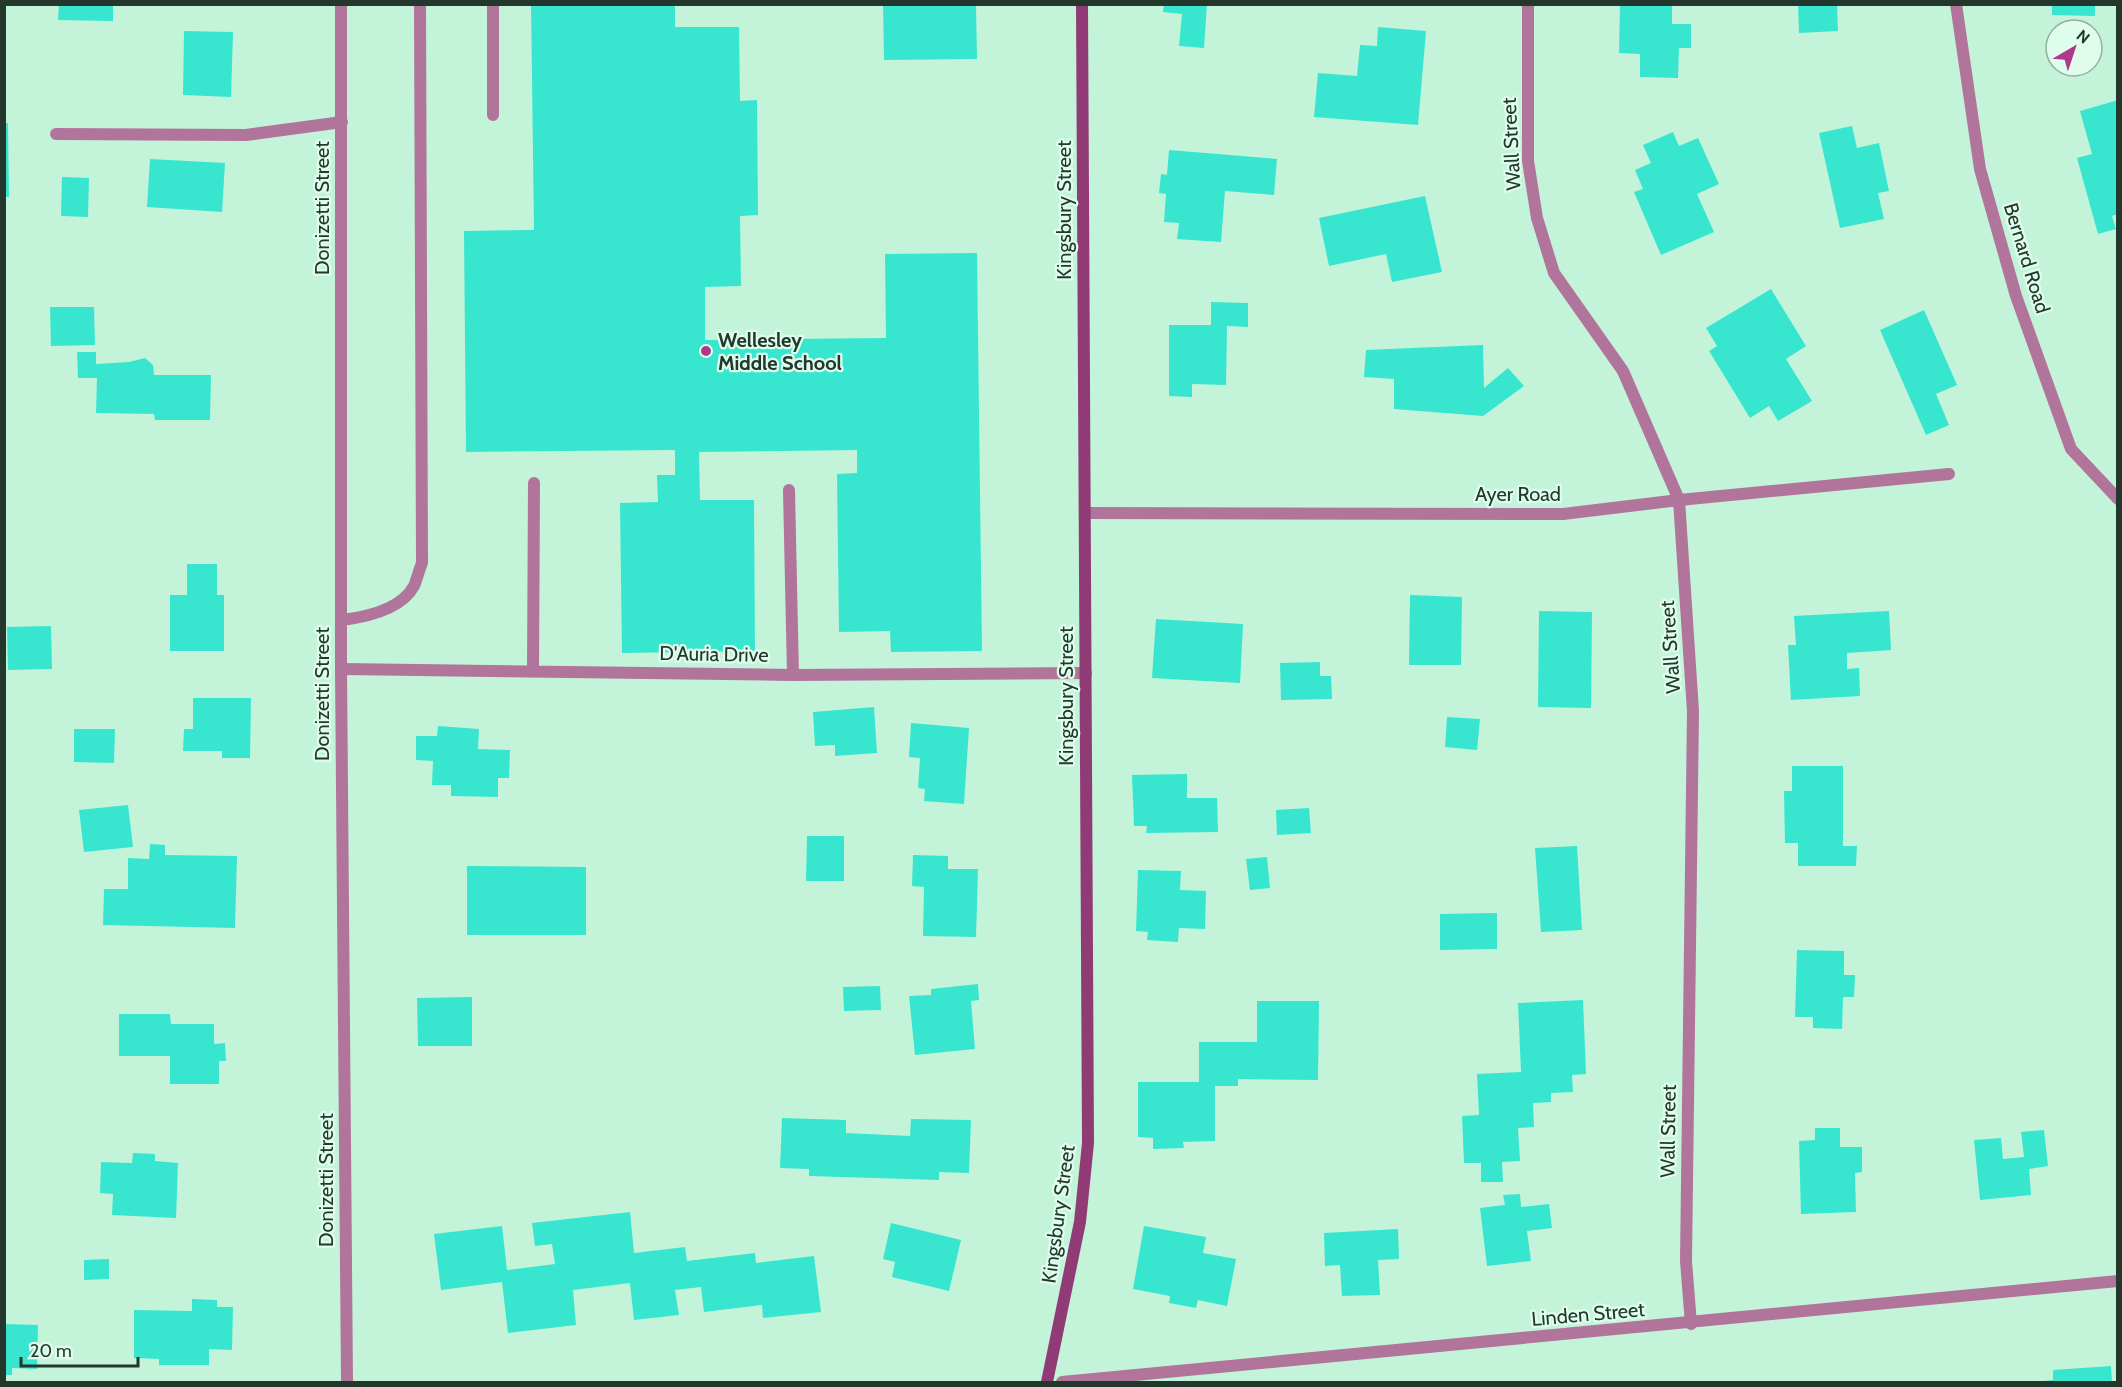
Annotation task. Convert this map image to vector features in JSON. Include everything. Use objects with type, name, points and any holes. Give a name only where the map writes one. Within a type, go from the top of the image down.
[{"type":"main road","name":"Kingsbury Street","points":[[1047,1383],[1077,1239],[1088,1159],[1082,4]]},
{"type":"street","name":"Donizetti Street","points":[[341,4],[341,669],[347,1383]]},
{"type":"street","points":[[342,620],[367,617],[393,605],[413,588],[422,563],[420,4]]},
{"type":"street","points":[[493,4],[493,115]]},
{"type":"street","name":"Wall Street","points":[[1528,4],[1528,161],[1540,229],[1554,273],[1623,371],[1679,500],[1694,711],[1686,1262],[1691,1324]]},
{"type":"street","name":"Bernard Road","points":[[1956,4],[1980,169],[2016,296],[2071,449],[2118,499]]},
{"type":"street","points":[[56,134],[246,135],[342,122]]},
{"type":"street","name":"Ayer Road","points":[[1085,513],[1563,514],[1679,500],[1949,474]]},
{"type":"street","points":[[533,672],[534,483]]},
{"type":"street","points":[[789,490],[793,675]]},
{"type":"street","name":"D'Auria Drive","points":[[341,669],[793,675],[1086,673]]},
{"type":"street","name":"Linden Street","points":[[1062,1383],[2118,1281]]},
{"type":"building","points":[[59,4],[113,4],[113,21],[58,20]]},
{"type":"building","points":[[531,4],[675,4],[675,27],[739,27],[740,101],[757,100],[758,215],[740,216],[741,286],[705,287],[705,340],[886,338],[885,254],[977,253],[982,651],[891,652],[890,631],[839,632],[837,474],[857,473],[857,450],[699,452],[700,500],[754,500],[755,651],[622,653],[620,503],[658,502],[657,475],[675,475],[675,450],[466,452],[464,231],[534,230]]},
{"type":"building","points":[[883,4],[976,4],[977,59],[884,60]]},
{"type":"building","points":[[1164,4],[1207,4],[1204,48],[1179,46],[1182,14],[1163,12]]},
{"type":"building","points":[[1620,4],[1672,4],[1672,24],[1691,24],[1691,48],[1679,48],[1678,78],[1640,77],[1640,54],[1619,53]]},
{"type":"building","points":[[1798,4],[1837,4],[1838,31],[1799,33]]},
{"type":"building","points":[[2052,4],[2095,4],[2095,16],[2052,15]]},
{"type":"building","points":[[1378,27],[1426,31],[1418,125],[1314,117],[1318,73],[1357,76],[1360,45],[1377,46]]},
{"type":"building","points":[[184,31],[233,32],[231,97],[183,95]]},
{"type":"building","points":[[2118,100],[2118,214],[2112,216],[2116,229],[2098,234],[2077,158],[2092,154],[2080,111]]},
{"type":"building","points":[[4,123],[8,123],[9,197],[4,197]]},
{"type":"building","points":[[1852,126],[1857,148],[1879,143],[1889,191],[1878,193],[1884,219],[1840,228],[1819,133]]},
{"type":"building","points":[[1673,132],[1679,146],[1698,138],[1719,184],[1697,194],[1714,232],[1661,255],[1634,192],[1643,189],[1635,170],[1651,163],[1643,145]]},
{"type":"building","points":[[1169,150],[1277,159],[1274,195],[1225,191],[1221,242],[1177,239],[1179,223],[1164,222],[1166,194],[1159,193],[1161,174],[1167,175]]},
{"type":"building","points":[[150,159],[225,163],[222,212],[147,207]]},
{"type":"building","points":[[62,177],[89,178],[88,217],[61,216]]},
{"type":"building","points":[[1425,196],[1442,272],[1392,282],[1386,254],[1329,266],[1319,218]]},
{"type":"building","points":[[1771,289],[1806,346],[1786,359],[1812,401],[1778,421],[1769,406],[1750,418],[1709,351],[1717,346],[1706,328]]},
{"type":"building","points":[[1211,302],[1248,303],[1248,327],[1227,326],[1226,385],[1192,384],[1192,397],[1169,396],[1169,325],[1211,325]]},
{"type":"building","points":[[50,307],[94,307],[95,345],[51,346]]},
{"type":"building","points":[[1924,310],[1957,385],[1936,394],[1949,425],[1926,435],[1880,330]]},
{"type":"building","points":[[1483,345],[1484,388],[1508,368],[1524,386],[1483,416],[1394,409],[1394,379],[1364,377],[1366,350]]},
{"type":"building","points":[[77,352],[96,352],[96,364],[129,362],[145,358],[153,365],[154,375],[211,375],[210,420],[155,420],[154,414],[96,413],[97,378],[78,378]]},
{"type":"building","points":[[187,564],[217,564],[217,595],[224,595],[224,651],[170,651],[170,595],[187,595]]},
{"type":"building","points":[[1410,595],[1462,597],[1461,665],[1409,665]]},
{"type":"building","points":[[1539,611],[1592,612],[1591,708],[1538,707]]},
{"type":"building","points":[[1889,611],[1891,650],[1847,653],[1847,669],[1859,668],[1860,696],[1791,700],[1788,645],[1796,645],[1794,616]]},
{"type":"building","points":[[1156,619],[1243,624],[1240,683],[1152,678]]},
{"type":"building","points":[[51,626],[52,669],[8,670],[7,627]]},
{"type":"building","points":[[1320,662],[1320,676],[1331,676],[1332,699],[1281,700],[1280,663]]},
{"type":"building","points":[[193,698],[251,698],[250,758],[222,758],[222,751],[183,751],[184,729],[193,729]]},
{"type":"building","points":[[874,707],[877,753],[835,756],[835,745],[815,746],[813,712]]},
{"type":"building","points":[[1447,717],[1480,719],[1477,750],[1445,747]]},
{"type":"building","points":[[911,723],[969,728],[964,804],[924,801],[925,789],[918,788],[920,758],[909,757]]},
{"type":"building","points":[[438,726],[479,729],[478,749],[510,750],[509,778],[498,778],[498,797],[451,796],[451,785],[432,785],[433,761],[416,760],[416,736],[437,736]]},
{"type":"building","points":[[74,729],[115,729],[114,763],[74,762]]},
{"type":"building","points":[[1792,766],[1843,766],[1843,846],[1857,846],[1856,866],[1798,866],[1798,843],[1785,843],[1784,791],[1792,791]]},
{"type":"building","points":[[1187,774],[1187,798],[1217,798],[1218,832],[1146,833],[1147,826],[1134,826],[1132,775]]},
{"type":"building","points":[[128,805],[133,847],[84,852],[79,810]]},
{"type":"building","points":[[1309,808],[1311,833],[1277,835],[1276,810]]},
{"type":"building","points":[[807,836],[844,836],[844,881],[806,881]]},
{"type":"building","points":[[150,844],[165,845],[165,855],[237,856],[235,928],[103,925],[104,889],[128,889],[128,858],[149,859]]},
{"type":"building","points":[[1577,846],[1582,930],[1541,932],[1535,848]]},
{"type":"building","points":[[913,855],[948,856],[948,869],[978,869],[976,937],[923,936],[924,887],[912,886]]},
{"type":"building","points":[[1267,857],[1270,888],[1250,890],[1246,859]]},
{"type":"building","points":[[467,866],[586,867],[586,935],[467,935]]},
{"type":"building","points":[[1138,870],[1181,871],[1180,890],[1206,891],[1205,929],[1179,928],[1178,942],[1147,940],[1148,932],[1136,931]]},
{"type":"building","points":[[1497,913],[1497,949],[1440,950],[1440,914]]},
{"type":"building","points":[[1797,950],[1844,951],[1844,975],[1855,975],[1854,997],[1843,997],[1842,1029],[1813,1028],[1813,1017],[1795,1017]]},
{"type":"building","points":[[978,984],[979,1000],[971,1001],[975,1049],[915,1055],[909,996],[931,995],[931,989]]},
{"type":"building","points":[[880,986],[881,1010],[844,1011],[843,987]]},
{"type":"building","points":[[472,997],[472,1046],[418,1046],[417,998]]},
{"type":"building","points":[[1583,1000],[1586,1074],[1572,1075],[1573,1092],[1551,1093],[1551,1102],[1533,1103],[1534,1127],[1518,1128],[1520,1161],[1502,1162],[1503,1182],[1481,1182],[1481,1163],[1464,1163],[1462,1116],[1479,1115],[1477,1074],[1521,1072],[1518,1003]]},
{"type":"building","points":[[1257,1001],[1319,1001],[1318,1080],[1238,1079],[1238,1086],[1215,1086],[1215,1141],[1183,1142],[1184,1148],[1153,1149],[1153,1138],[1138,1137],[1138,1082],[1199,1082],[1199,1042],[1257,1042]]},
{"type":"building","points":[[119,1014],[170,1014],[171,1024],[214,1024],[214,1044],[225,1043],[226,1061],[219,1061],[219,1084],[170,1084],[170,1056],[119,1056]]},
{"type":"building","points":[[782,1118],[846,1120],[846,1133],[910,1136],[911,1119],[971,1120],[969,1173],[939,1172],[939,1180],[809,1176],[809,1169],[780,1168]]},
{"type":"building","points":[[1815,1128],[1840,1128],[1840,1147],[1862,1147],[1862,1172],[1855,1173],[1856,1212],[1801,1214],[1799,1141],[1815,1140]]},
{"type":"building","points":[[2044,1130],[2048,1166],[2029,1169],[2031,1195],[1980,1200],[1974,1140],[2001,1138],[2003,1159],[2024,1157],[2021,1132]]},
{"type":"building","points":[[133,1153],[155,1154],[155,1161],[178,1163],[176,1218],[112,1215],[113,1194],[100,1193],[101,1162],[132,1163]]},
{"type":"building","points":[[1520,1194],[1521,1207],[1549,1204],[1552,1228],[1527,1231],[1531,1261],[1487,1266],[1480,1208],[1505,1205],[1503,1195]]},
{"type":"building","points":[[630,1212],[634,1253],[685,1247],[687,1261],[755,1253],[756,1263],[814,1256],[821,1312],[763,1318],[762,1305],[704,1312],[701,1287],[675,1290],[679,1315],[634,1320],[630,1283],[573,1290],[576,1325],[508,1333],[502,1282],[441,1290],[434,1234],[502,1226],[507,1270],[555,1264],[552,1244],[535,1246],[532,1223]]},
{"type":"building","points":[[891,1223],[961,1240],[949,1291],[892,1277],[895,1262],[883,1259]]},
{"type":"building","points":[[1144,1226],[1206,1237],[1203,1253],[1236,1259],[1227,1306],[1198,1300],[1196,1308],[1169,1303],[1170,1296],[1133,1289]]},
{"type":"building","points":[[1398,1229],[1399,1259],[1378,1260],[1380,1295],[1342,1296],[1340,1265],[1325,1266],[1324,1233]]},
{"type":"building","points":[[109,1259],[109,1279],[84,1280],[84,1260]]},
{"type":"building","points":[[192,1299],[217,1300],[217,1307],[233,1307],[232,1350],[209,1349],[209,1365],[159,1365],[159,1359],[134,1358],[134,1310],[192,1311]]},
{"type":"building","points":[[4,1324],[38,1325],[37,1369],[12,1368],[12,1375],[4,1375]]},
{"type":"building","points":[[2111,1366],[2112,1382],[2034,1382],[2053,1380],[2053,1370]]},
{"type":"place","name":"Wellesley Middle School","points":[[706,351]]}]
